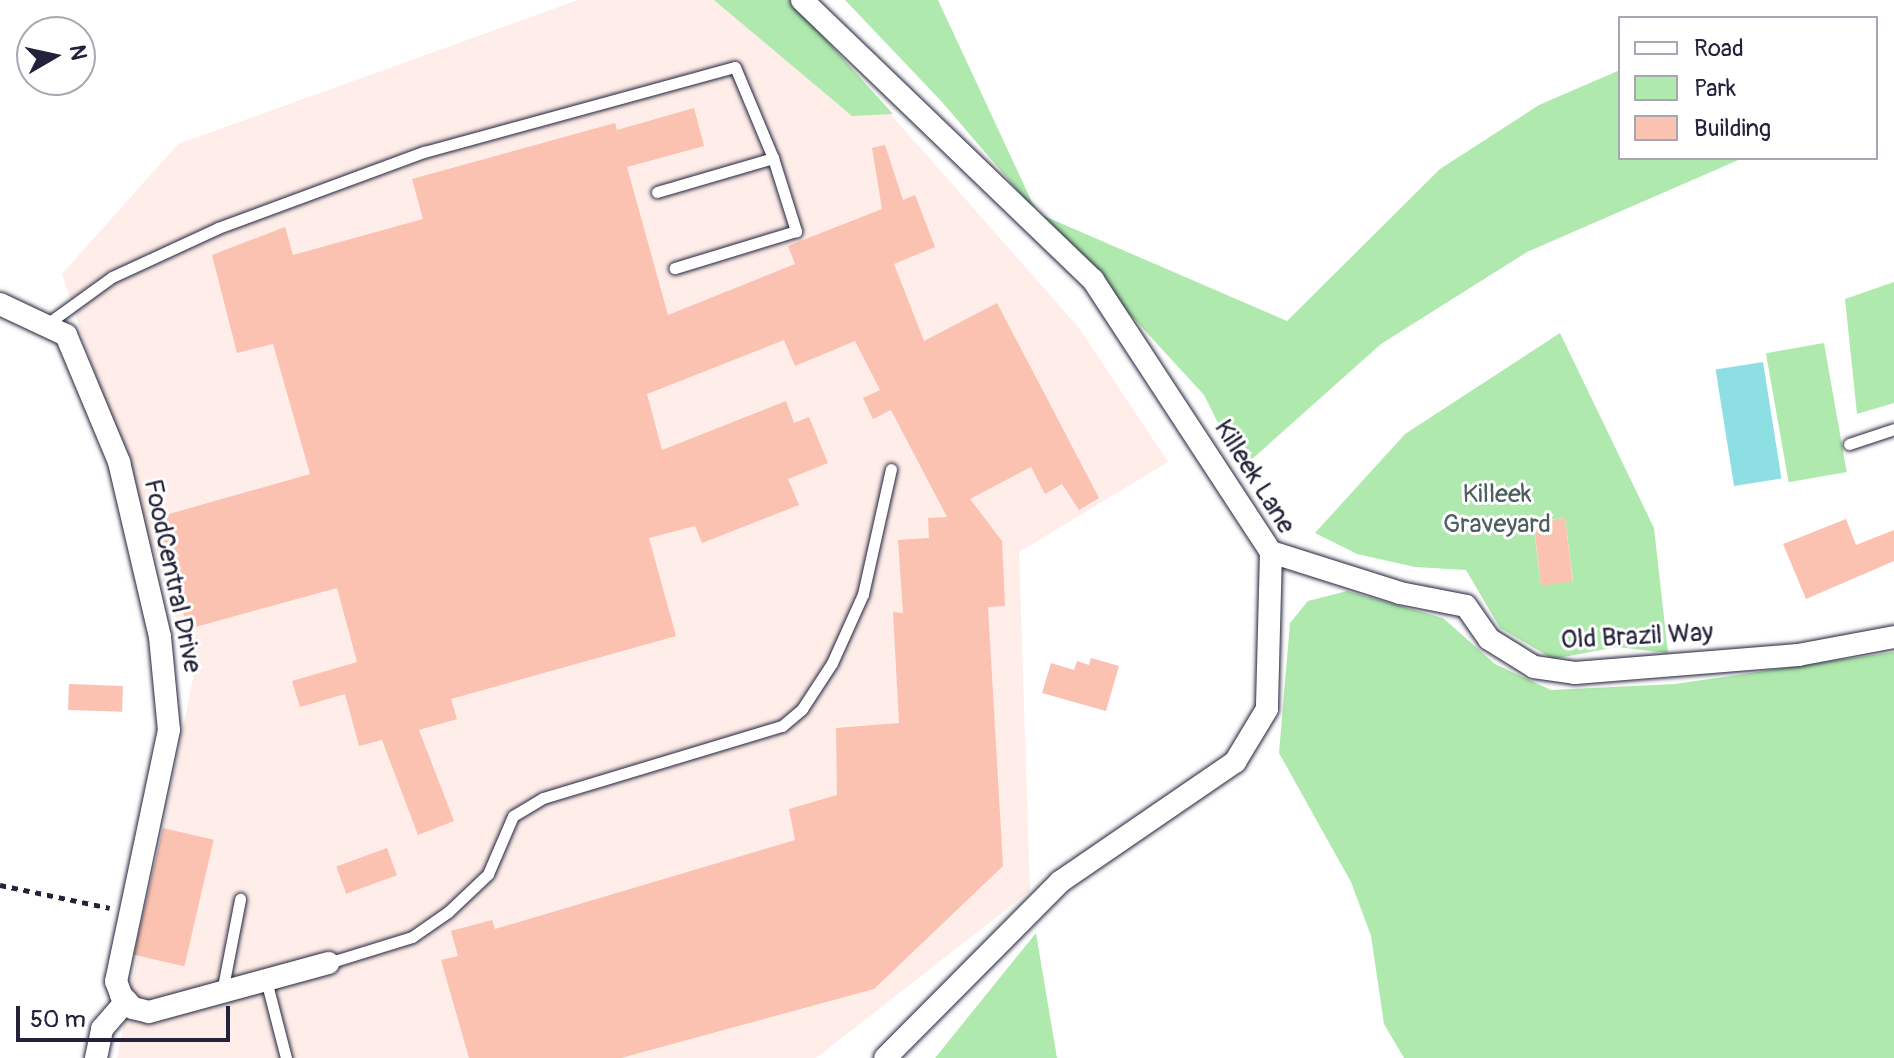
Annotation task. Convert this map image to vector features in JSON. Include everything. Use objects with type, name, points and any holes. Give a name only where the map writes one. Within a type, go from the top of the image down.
[{"type":"street","name":"Killeek Lane","points":[[802,0],[1093,280],[1271,552],[1267,709],[1235,762],[1060,882],[885,1058]]},
{"type":"street","name":"FoodCentral Drive","points":[[0,304],[66,335],[119,462],[166,675],[169,730],[116,981],[126,1001]]},
{"type":"street","name":"Old Brazil Way","points":[[1271,552],[1400,593],[1466,606],[1489,639],[1534,667],[1575,673],[1798,655],[1894,637]]},
{"type":"street","points":[[96,1058],[102,1029],[126,1001],[149,1012],[328,963]]},
{"type":"lane","points":[[47,324],[112,277],[218,228],[424,152],[735,67],[773,158],[796,231],[675,268]]},
{"type":"lane","points":[[657,192],[773,158]]},
{"type":"lane","points":[[1849,444],[1894,429]]},
{"type":"lane","points":[[328,963],[412,937],[448,912],[488,874],[513,816],[543,798],[782,726],[802,709],[832,663],[863,594],[886,508],[891,469]]},
{"type":"lane","points":[[222,992],[240,899]]},
{"type":"lane","points":[[266,980],[286,1058]]},
{"type":"path","points":[[0,885],[130,913]]},
{"type":"shaded area","points":[[578,0],[790,0],[1079,328],[1168,462],[1019,552],[1030,891],[816,1058],[117,1058],[194,673],[62,274],[178,144]]},
{"type":"green space","points":[[714,0],[790,0],[893,114],[852,116]]},
{"type":"green space","points":[[845,0],[938,0],[1037,213],[942,102]]},
{"type":"green space","points":[[1618,71],[1618,160],[1738,160],[1527,252],[1381,344],[1241,469],[1204,395],[1037,213],[1287,321],[1440,169],[1539,105]]},
{"type":"green space","points":[[1894,282],[1894,403],[1857,414],[1845,299]]},
{"type":"green space","name":"Killeek Graveyard","points":[[1560,333],[1654,528],[1668,653],[1617,647],[1553,659],[1500,628],[1466,570],[1415,567],[1357,554],[1315,533],[1405,434]],"holes":[[[1565,518],[1573,581],[1541,585],[1533,522]]]},
{"type":"green space","points":[[1824,343],[1847,472],[1789,482],[1766,353]]},
{"type":"green space","points":[[1347,591],[1443,618],[1495,664],[1551,690],[1675,684],[1894,652],[1894,1058],[1404,1058],[1384,1024],[1371,936],[1351,882],[1279,753],[1290,623],[1308,601]]},
{"type":"green space","points":[[1036,933],[1057,1058],[935,1058]]},
{"type":"water","points":[[1763,362],[1781,479],[1734,486],[1716,370]]},
{"type":"building","points":[[694,108],[704,146],[627,167],[668,315],[795,264],[788,246],[882,209],[872,148],[885,145],[903,200],[915,195],[935,247],[894,264],[924,341],[997,303],[1099,498],[1079,510],[1062,484],[1045,494],[1031,467],[970,499],[1002,541],[1005,606],[988,607],[1003,866],[874,989],[621,1058],[469,1058],[441,960],[458,956],[451,931],[492,920],[495,929],[795,840],[789,809],[837,795],[836,728],[899,723],[893,612],[903,613],[898,540],[929,538],[928,518],[947,517],[891,410],[873,419],[863,398],[880,390],[855,341],[795,366],[784,340],[647,394],[662,450],[786,401],[794,423],[809,417],[828,463],[788,479],[799,505],[702,543],[695,526],[649,538],[676,636],[451,699],[457,719],[419,730],[454,821],[418,835],[382,740],[359,746],[345,694],[300,707],[292,681],[357,662],[337,588],[188,629],[155,518],[310,474],[273,344],[237,353],[212,255],[285,227],[293,255],[423,219],[412,179],[615,123],[617,130]]},
{"type":"building","points":[[1565,518],[1573,582],[1541,585],[1533,522]]},
{"type":"building","points":[[1846,519],[1856,545],[1894,530],[1894,561],[1806,599],[1783,544]]},
{"type":"building","points":[[1091,658],[1119,666],[1106,711],[1042,693],[1051,663],[1074,670],[1077,661],[1089,665]]},
{"type":"building","points":[[69,684],[123,686],[122,712],[68,710]]},
{"type":"building","points":[[163,828],[214,840],[184,966],[134,955]]},
{"type":"building","points":[[387,848],[397,875],[346,894],[336,866]]}]
